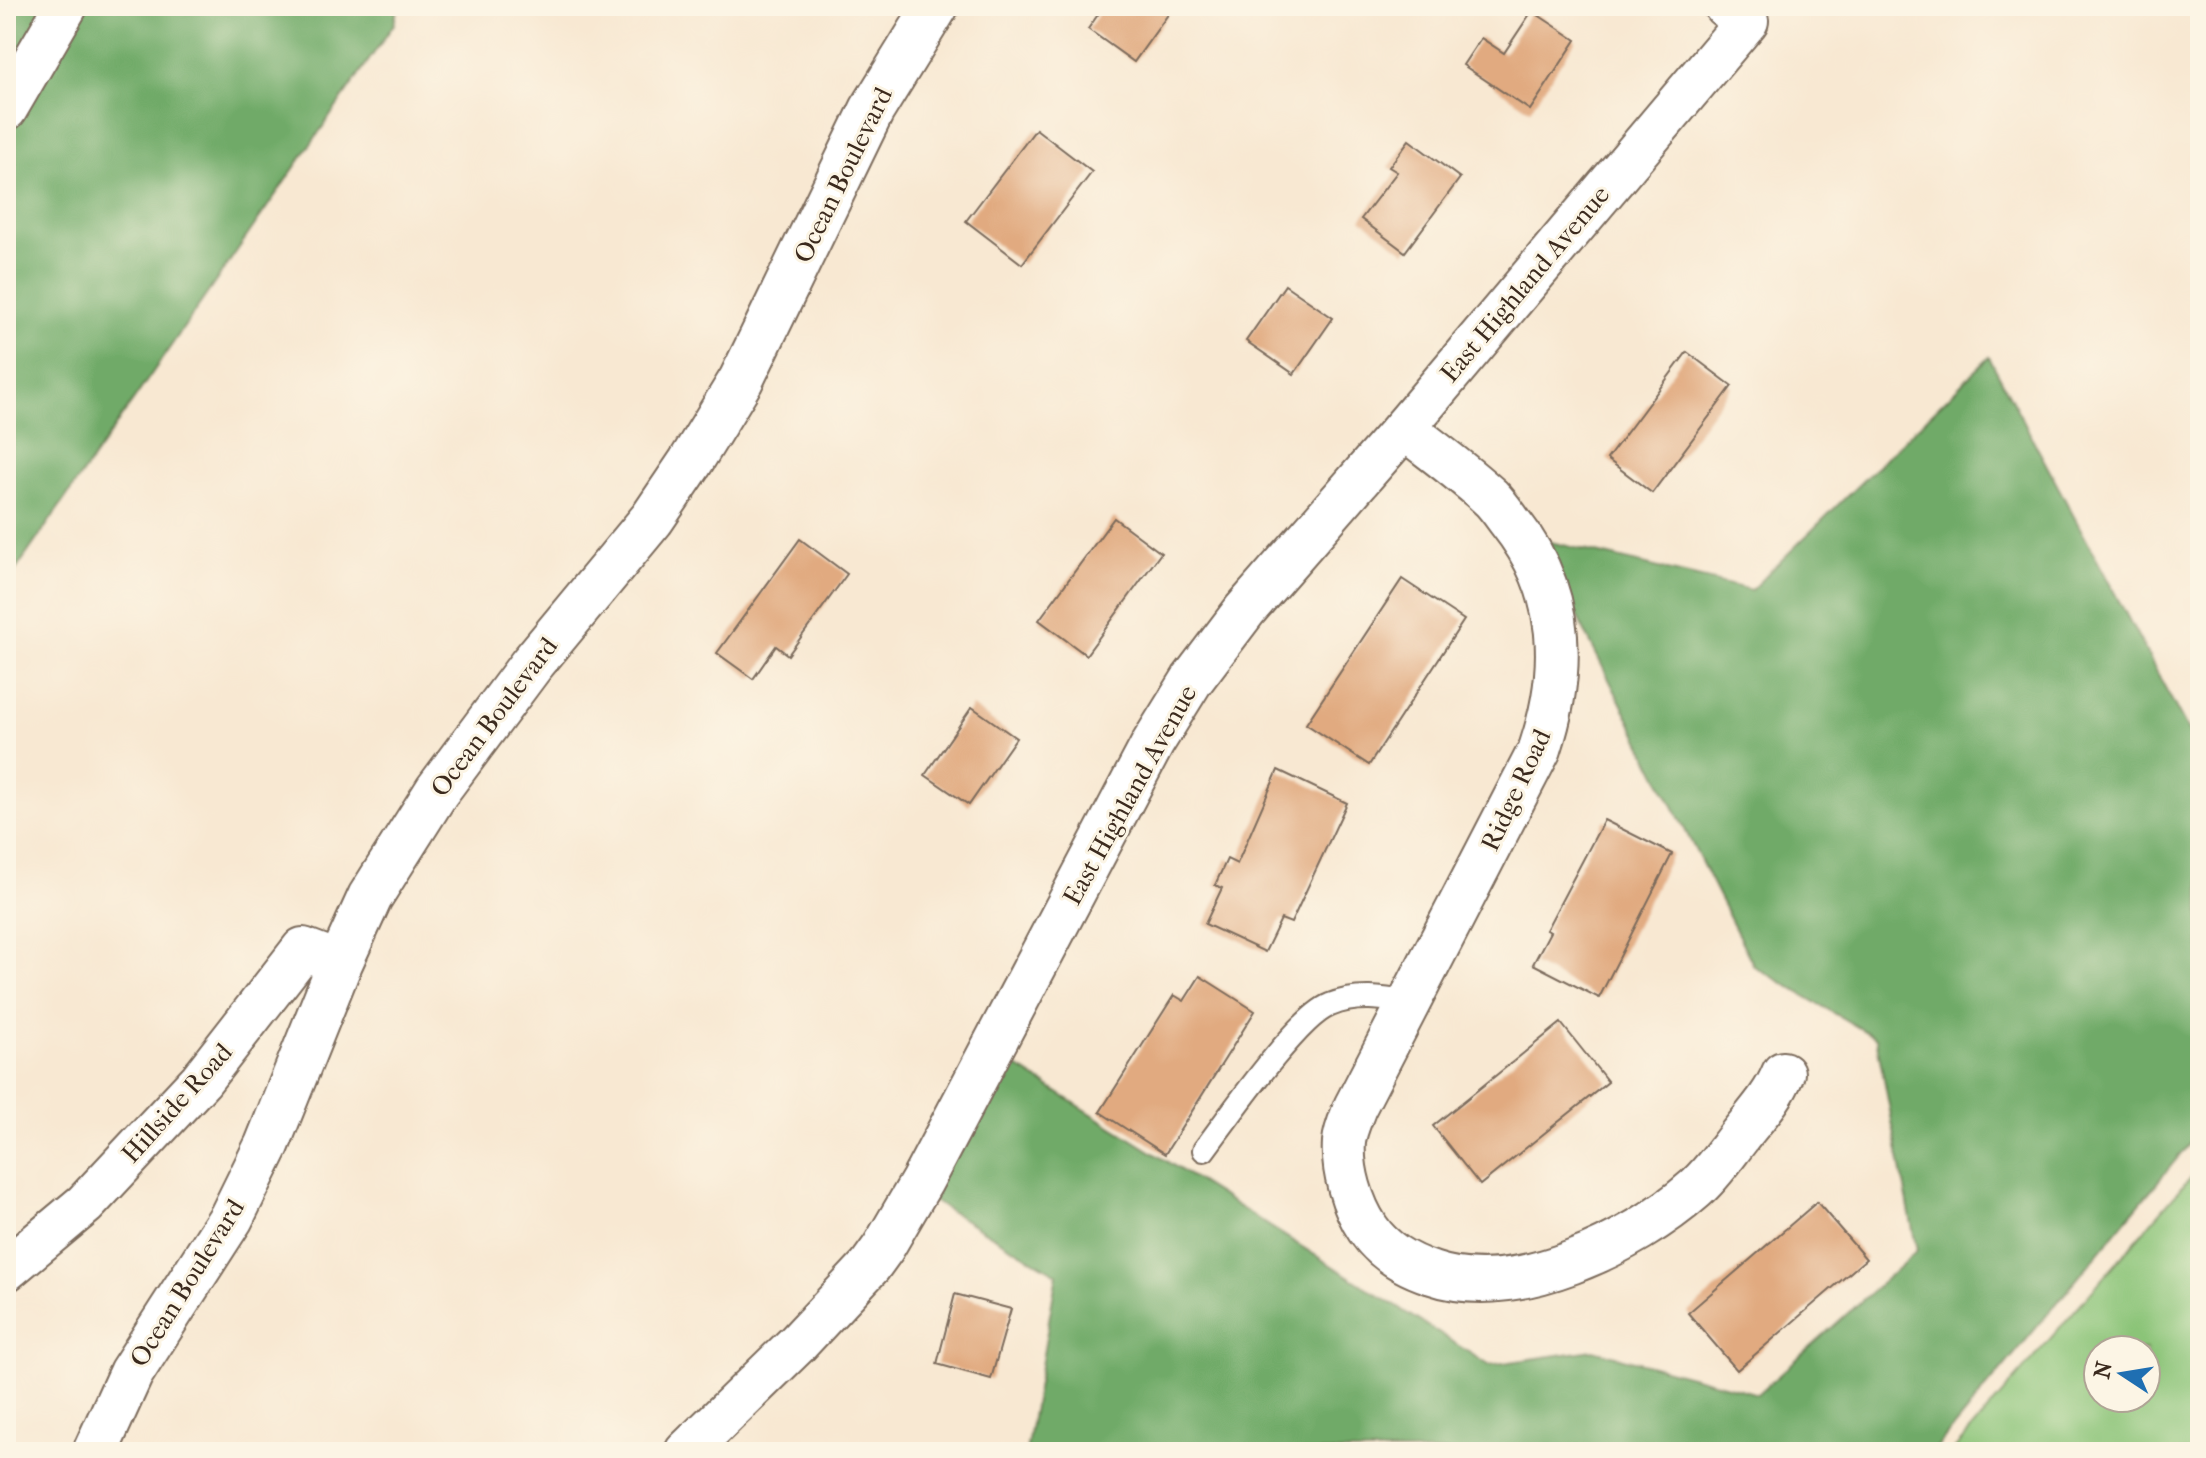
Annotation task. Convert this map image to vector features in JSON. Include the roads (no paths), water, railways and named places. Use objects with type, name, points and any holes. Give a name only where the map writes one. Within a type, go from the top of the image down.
[{"type":"street","points":[[6,109],[66,6]]},
{"type":"street","name":"Ocean Boulevard","points":[[95,1452],[131,1373],[231,1218],[267,1145],[370,897],[416,820],[531,665],[652,519],[726,406],[792,280],[872,110],[936,6]]},
{"type":"street","name":"East Highland Avenue","points":[[686,1452],[797,1344],[883,1248],[922,1181],[1153,743],[1184,692],[1245,610],[1404,428],[1736,14]]},
{"type":"street","name":"Ridge Road","points":[[1404,428],[1493,499],[1528,544],[1550,596],[1558,637],[1556,685],[1549,723],[1540,749],[1355,1107],[1344,1141],[1346,1173],[1360,1217],[1374,1237],[1407,1265],[1447,1278],[1482,1282],[1549,1271],[1601,1251],[1659,1216],[1693,1190],[1717,1167],[1770,1098],[1783,1073]]},
{"type":"street","name":"Hillside Road","points":[[6,1270],[85,1204],[201,1080],[303,949],[340,963]]},
{"type":"lane","points":[[1204,1150],[1312,1015],[1328,1005],[1353,998],[1383,998],[1410,1003]]}]
